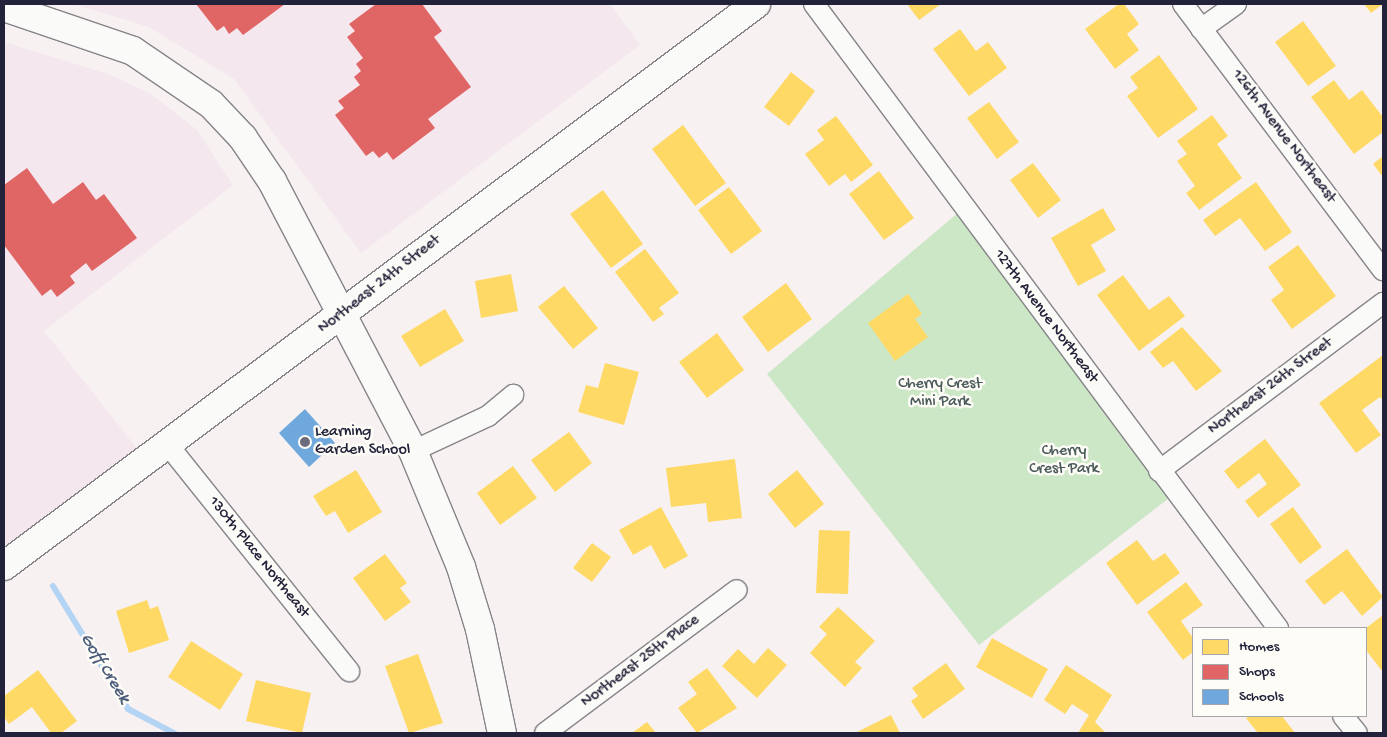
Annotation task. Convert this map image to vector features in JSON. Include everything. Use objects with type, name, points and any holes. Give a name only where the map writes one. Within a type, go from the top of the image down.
[{"type":"street","name":"Northeast 24th Street","points":[[4,566],[756,4]]},
{"type":"street","name":"127th Avenue Northeast","points":[[814,4],[1159,471],[1277,627]]},
{"type":"street","name":"126th Avenue Northeast","points":[[1182,4],[1383,270]]},
{"type":"street","points":[[1201,29],[1236,4]]},
{"type":"street","points":[[4,7],[133,50],[211,104],[243,138],[272,181],[339,315],[413,451],[461,566],[480,630],[502,733]]},
{"type":"street","name":"Northeast 26th Street","points":[[1159,471],[1383,303]]},
{"type":"street","points":[[413,451],[488,416],[513,395]]},
{"type":"street","name":"130th Place Northeast","points":[[168,445],[348,671]]},
{"type":"street","name":"Northeast 25th Place","points":[[546,733],[737,590]]},
{"type":"street","points":[[1344,717],[1356,733]]},
{"type":"shaded area","points":[[73,4],[610,4],[640,45],[361,253],[234,79],[149,27]]},
{"type":"shaded area","points":[[4,42],[111,75],[151,94],[197,130],[233,185],[44,331],[139,451],[4,551]]},
{"type":"green space","name":"Cherry Crest Mini Park","points":[[959,212],[1173,495],[979,645],[767,374]]},
{"type":"building: Homes","points":[[907,4],[941,4],[919,20]]},
{"type":"building: Homes","points":[[1119,4],[1124,4],[1139,24],[1127,34],[1139,50],[1115,69],[1085,29]]},
{"type":"building: Homes","points":[[1364,4],[1383,4],[1371,13]]},
{"type":"building: Homes","points":[[1303,21],[1336,66],[1308,86],[1275,42]]},
{"type":"building: Homes","points":[[960,29],[976,51],[988,42],[1007,68],[969,96],[933,49]]},
{"type":"building: Homes","points":[[1159,55],[1198,109],[1158,138],[1127,96],[1138,88],[1130,77]]},
{"type":"building: Homes","points":[[791,72],[815,91],[789,126],[764,107]]},
{"type":"building: Homes","points":[[1334,80],[1349,100],[1362,90],[1383,117],[1383,132],[1354,154],[1311,97]]},
{"type":"building: Homes","points":[[989,102],[1019,142],[997,159],[967,118]]},
{"type":"building: Homes","points":[[1212,115],[1228,136],[1217,144],[1242,178],[1199,210],[1186,193],[1195,186],[1177,161],[1187,154],[1177,141]]},
{"type":"building: Homes","points":[[836,116],[873,165],[851,182],[845,174],[829,186],[805,154],[824,140],[817,130]]},
{"type":"building: Homes","points":[[683,125],[726,183],[695,206],[652,149]]},
{"type":"building: Homes","points":[[1383,156],[1383,177],[1373,164]]},
{"type":"building: Homes","points":[[1033,163],[1061,200],[1038,218],[1010,180]]},
{"type":"building: Homes","points":[[879,171],[914,218],[884,240],[849,194]]},
{"type":"building: Homes","points":[[1256,182],[1292,232],[1265,251],[1240,218],[1215,236],[1203,220]]},
{"type":"building: Homes","points":[[729,187],[762,231],[731,254],[698,210]]},
{"type":"building: Homes","points":[[603,190],[643,244],[611,268],[570,214]]},
{"type":"building: Homes","points":[[1103,208],[1116,230],[1091,245],[1106,271],[1078,286],[1051,238]]},
{"type":"building: Homes","points":[[1298,245],[1336,296],[1292,329],[1271,300],[1284,290],[1268,267]]},
{"type":"building: Homes","points":[[645,249],[679,293],[659,308],[664,314],[653,322],[615,272]]},
{"type":"building: Homes","points":[[511,274],[518,311],[481,318],[475,281]]},
{"type":"building: Homes","points":[[1123,275],[1149,310],[1169,296],[1185,316],[1139,351],[1097,295]]},
{"type":"building: Homes","points":[[786,283],[812,319],[768,352],[742,317]]},
{"type":"building: Homes","points":[[564,286],[598,328],[573,349],[538,307]]},
{"type":"building: Homes","points":[[908,294],[922,314],[915,319],[928,337],[895,361],[868,323]]},
{"type":"building: Homes","points":[[445,309],[464,341],[420,367],[401,336]]},
{"type":"building: Homes","points":[[1182,327],[1222,371],[1196,391],[1173,361],[1163,368],[1150,352]]},
{"type":"building: Homes","points":[[717,333],[744,370],[707,398],[679,362]]},
{"type":"building: Homes","points":[[1383,355],[1383,401],[1380,397],[1362,410],[1381,435],[1356,453],[1319,403]]},
{"type":"building: Homes","points":[[605,363],[639,372],[624,425],[578,412],[586,385],[598,388]]},
{"type":"building: Homes","points":[[569,432],[592,463],[555,492],[531,460]]},
{"type":"building: Homes","points":[[1265,439],[1301,485],[1258,518],[1245,501],[1267,484],[1259,473],[1238,489],[1224,471]]},
{"type":"building: Homes","points":[[735,459],[742,518],[708,522],[706,503],[671,507],[666,468]]},
{"type":"building: Homes","points":[[513,466],[537,498],[500,525],[477,493]]},
{"type":"building: Homes","points":[[356,470],[382,512],[348,533],[335,511],[326,516],[313,496]]},
{"type":"building: Homes","points":[[797,470],[824,504],[795,528],[768,494]]},
{"type":"building: Homes","points":[[661,507],[688,556],[664,569],[651,545],[633,555],[619,530]]},
{"type":"building: Homes","points":[[1293,507],[1322,547],[1300,564],[1270,524]]},
{"type":"building: Homes","points":[[819,530],[850,531],[848,594],[816,593]]},
{"type":"building: Homes","points":[[1137,540],[1153,561],[1165,553],[1180,573],[1137,605],[1106,563]]},
{"type":"building: Homes","points":[[592,543],[611,557],[592,582],[573,568]]},
{"type":"building: Homes","points":[[1347,549],[1383,597],[1362,616],[1342,591],[1324,605],[1305,581]]},
{"type":"building: Homes","points":[[385,554],[407,583],[400,588],[411,602],[385,621],[353,578]]},
{"type":"building: Homes","points":[[1186,582],[1203,605],[1181,621],[1192,637],[1192,653],[1183,660],[1147,612]]},
{"type":"building: Homes","points":[[147,600],[150,609],[158,606],[169,640],[129,653],[116,611]]},
{"type":"building: Homes","points":[[838,607],[875,641],[855,662],[862,668],[845,687],[810,653],[827,634],[819,627]]},
{"type":"building: Homes","points":[[1383,615],[1383,671],[1367,651],[1367,627]]},
{"type":"building: Homes","points":[[992,638],[1048,669],[1032,698],[976,667]]},
{"type":"building: Homes","points":[[191,641],[243,674],[220,710],[168,677]]},
{"type":"building: Homes","points":[[768,648],[787,665],[757,698],[722,666],[738,649],[754,664]]},
{"type":"building: Homes","points":[[418,654],[443,723],[409,733],[385,666]]},
{"type":"building: Homes","points":[[946,663],[965,689],[923,719],[911,701],[918,696],[912,688]]},
{"type":"building: Homes","points":[[1066,665],[1112,695],[1095,722],[1106,733],[1078,733],[1089,715],[1072,704],[1065,714],[1044,700]]},
{"type":"building: Homes","points":[[707,668],[737,708],[697,733],[678,708],[697,694],[688,682]]},
{"type":"building: Homes","points":[[38,670],[77,721],[61,733],[51,733],[32,707],[9,724],[4,717],[4,696]]},
{"type":"building: Homes","points":[[256,680],[311,693],[302,733],[246,721]]},
{"type":"building: Homes","points":[[891,715],[900,733],[855,733]]},
{"type":"building: Homes","points":[[1283,717],[1295,733],[1258,733],[1246,718]]},
{"type":"building: Homes","points":[[647,722],[656,733],[632,733]]},
{"type":"building: Shops","points":[[196,4],[285,4],[243,35],[237,28],[229,34],[224,26],[217,31]]},
{"type":"building: Shops","points":[[376,4],[422,4],[442,31],[434,37],[471,87],[428,119],[435,128],[393,160],[387,152],[379,158],[373,151],[366,156],[335,115],[344,108],[338,101],[360,85],[354,77],[361,71],[356,64],[363,58],[347,37],[355,31],[349,24]]},
{"type":"building: Shops","points":[[27,168],[53,204],[83,182],[96,200],[104,194],[137,238],[92,271],[86,263],[70,276],[75,283],[57,297],[51,289],[42,296],[4,245],[4,185]]},
{"type":"building: Schools","points":[[305,409],[335,443],[309,467],[279,433]]},
{"type":"waterway","name":"Goff Creek","points":[[53,586],[128,709],[174,733]]},
{"type":"place","name":"Learning Garden School","points":[[305,442]]},
{"type":"park label","name":"Cherry Crest Park","points":[[1064,461]]}]
